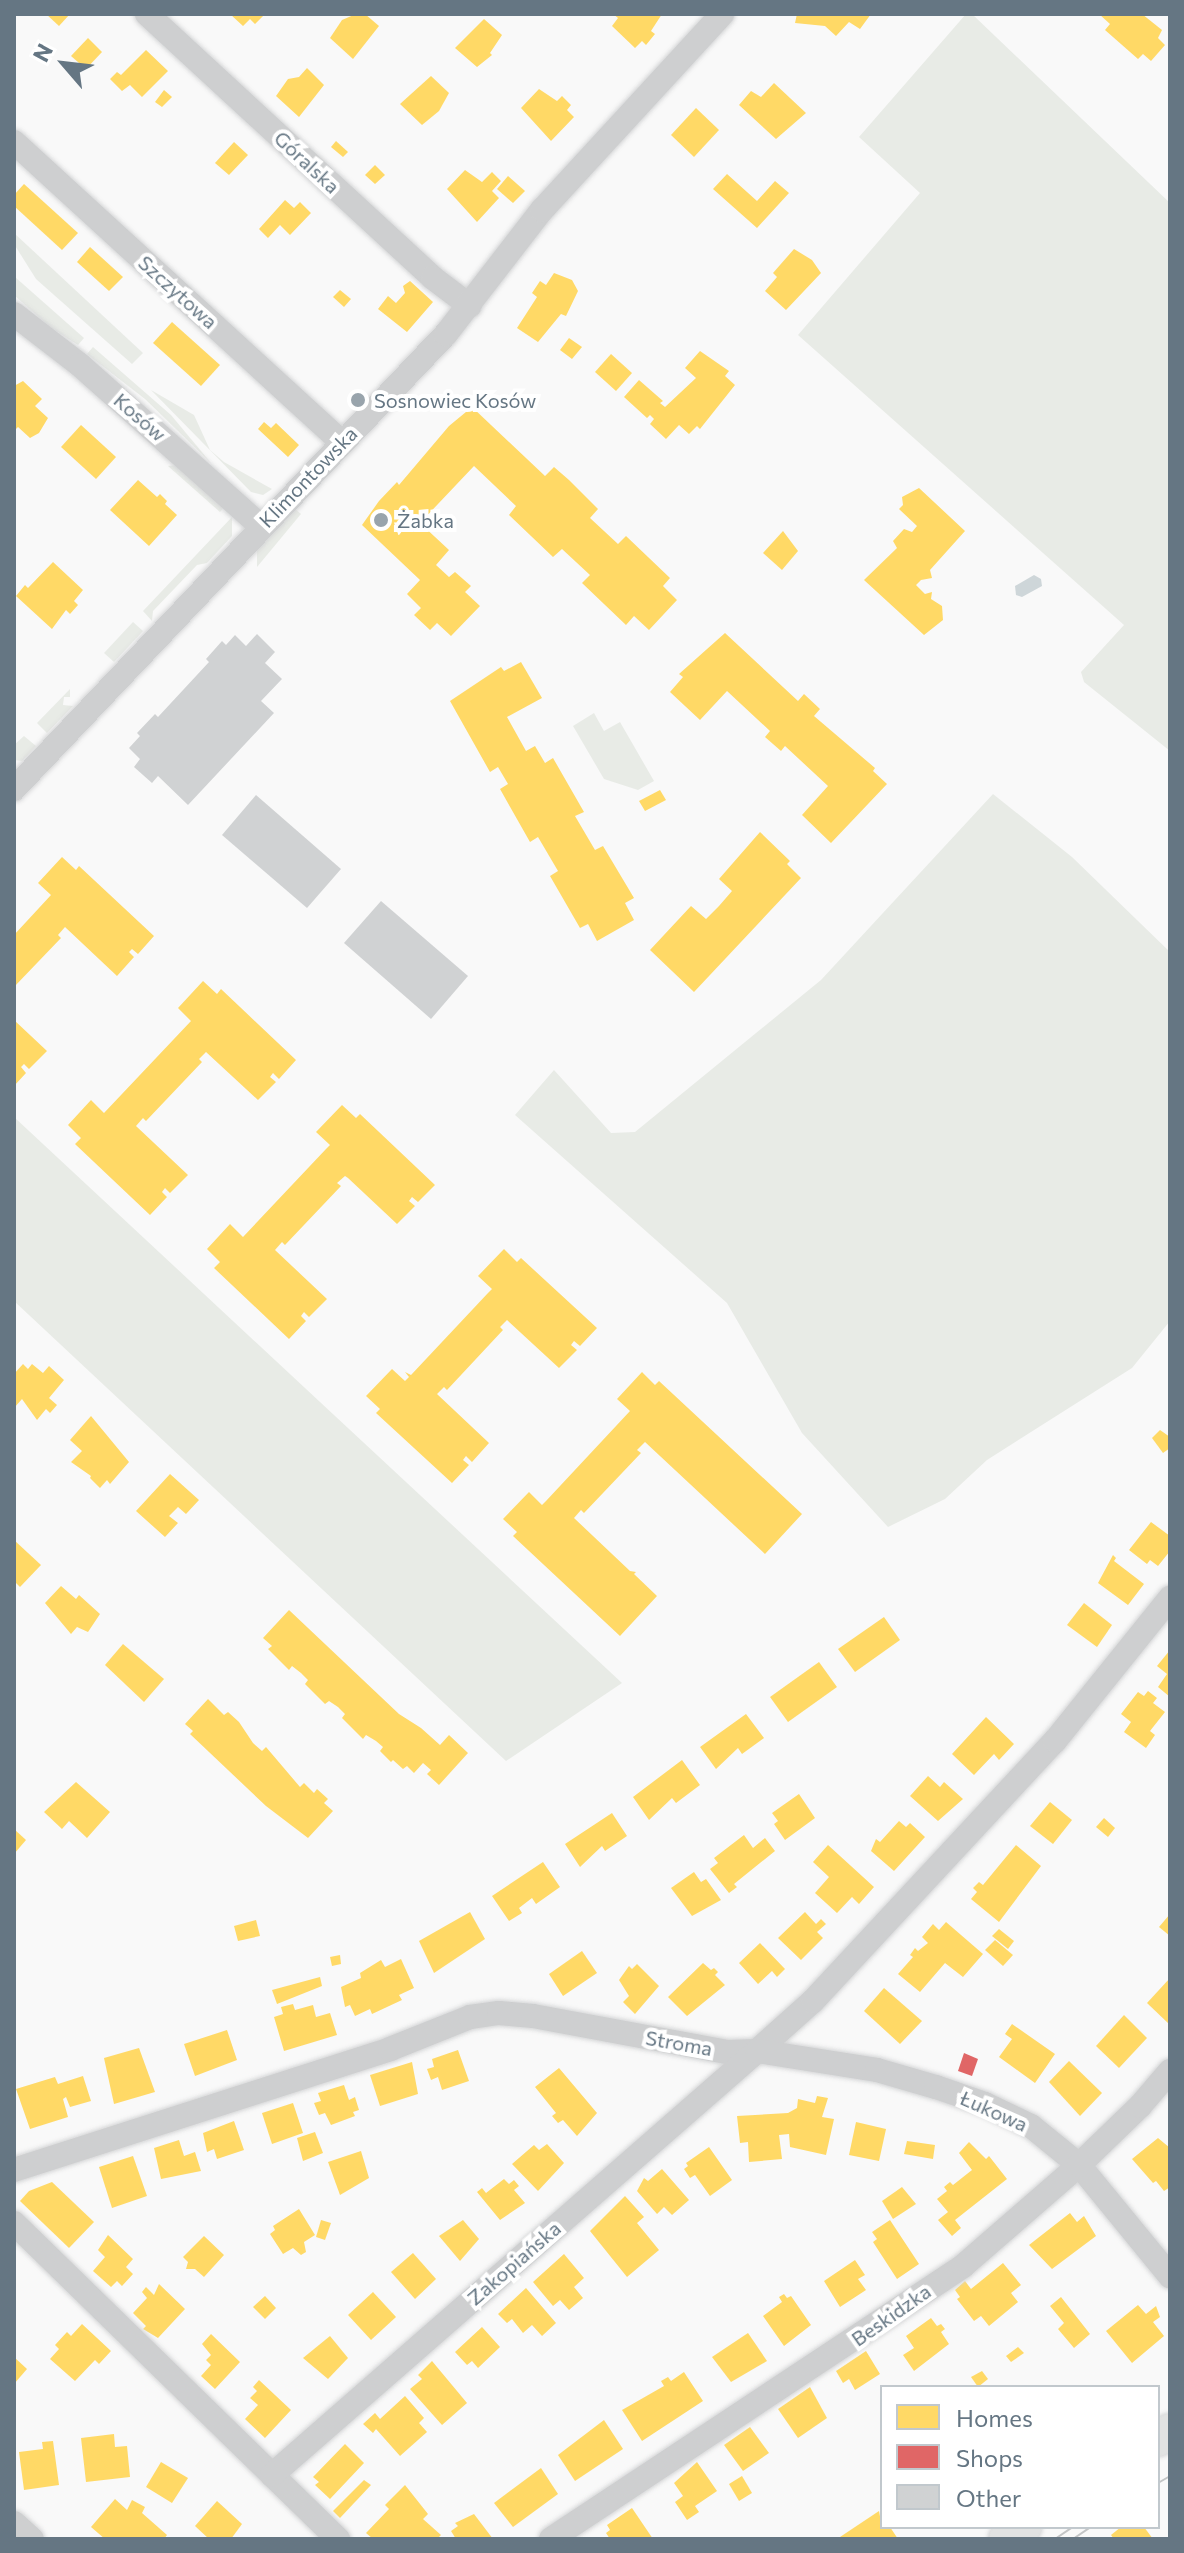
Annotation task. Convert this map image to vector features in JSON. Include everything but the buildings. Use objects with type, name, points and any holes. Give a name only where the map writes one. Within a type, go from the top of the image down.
[{"type":"street","name":"Góralska","points":[[147,14],[422,268],[470,306]]},
{"type":"street","name":"Klimontowska","points":[[14,789],[470,306],[542,210],[722,14]]},
{"type":"street","name":"Szczytowa","points":[[14,142],[341,442]]},
{"type":"street","name":"Kosów","points":[[17,322],[89,373],[261,526]]},
{"type":"street","points":[[757,2051],[813,2001],[1055,1741],[1170,1598]]},
{"type":"street","name":"Stroma","points":[[14,2170],[390,2049],[470,2017],[499,2013],[533,2016],[728,2052],[757,2051]]},
{"type":"street","name":"Łukowa","points":[[757,2051],[877,2070],[985,2104],[1031,2126],[1079,2165],[1170,2276]]},
{"type":"street","name":"Zakopiańska","points":[[272,2475],[757,2051]]},
{"type":"street","name":"Beskidzka","points":[[551,2539],[587,2529],[963,2266],[1079,2165],[1140,2106],[1170,2071]]},
{"type":"street","points":[[14,2223],[338,2539]]},
{"type":"street","points":[[14,2523],[32,2539]]},
{"type":"shaded area","points":[[966,14],[972,14],[1170,203],[1170,751],[1084,682],[1081,672],[1124,625],[798,335],[920,193],[859,137]]},
{"type":"shaded area","points":[[14,233],[143,353],[132,364],[36,279],[14,244]]},
{"type":"shaded area","points":[[15,277],[84,338],[78,345],[50,327],[14,295]]},
{"type":"shaded area","points":[[93,347],[171,415],[211,463],[145,399],[87,354]]},
{"type":"shaded area","points":[[151,390],[194,415],[210,450],[224,462],[272,489],[263,495],[251,492]]},
{"type":"shaded area","points":[[176,465],[224,507],[220,512],[168,466]]},
{"type":"shaded area","points":[[294,508],[301,514],[257,567],[257,549]]},
{"type":"shaded area","points":[[232,517],[232,536],[207,563],[197,565],[153,611],[152,621],[143,611]]},
{"type":"shaded area","points":[[1034,575],[1041,579],[1042,586],[1022,597],[1016,595],[1015,586]]},
{"type":"shaded area","points":[[133,622],[143,631],[114,662],[104,653]]},
{"type":"shaded area","points":[[70,689],[70,697],[64,697],[63,705],[73,706],[47,733],[37,723]]},
{"type":"shaded area","points":[[594,713],[604,731],[620,722],[654,781],[638,790],[604,779],[573,726]]},
{"type":"shaded area","points":[[24,736],[36,746],[22,761],[14,760],[14,745]]},
{"type":"shaded area","points":[[993,794],[1072,857],[1170,952],[1170,1321],[1132,1368],[987,1460],[945,1499],[888,1527],[802,1433],[727,1303],[515,1115],[554,1070],[611,1133],[635,1132],[821,980]]},
{"type":"shaded area","points":[[14,1117],[622,1683],[506,1761],[14,1301]]},
{"type":"tram line","points":[[1160,2482],[1170,2476]]},
{"type":"tram line","points":[[1055,2539],[1070,2529]]},
{"type":"tram line","points":[[1073,2539],[1088,2529]]},
{"type":"place","name":"Sosnowiec Kosów","points":[[358,400]]},
{"type":"place","name":"Żabka","points":[[381,520]]}]
